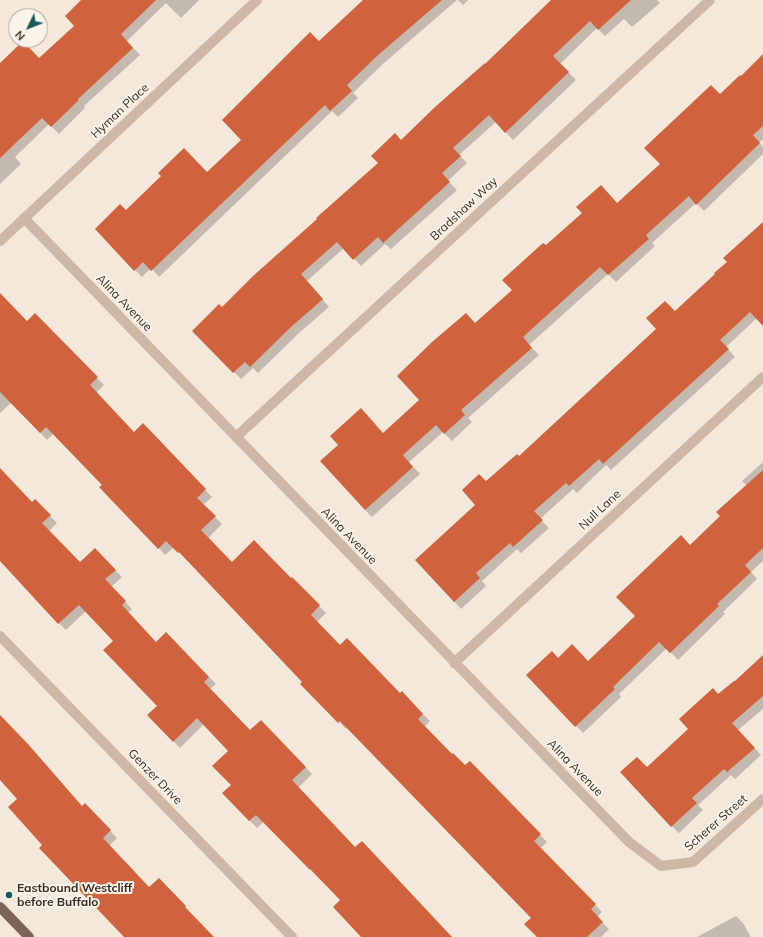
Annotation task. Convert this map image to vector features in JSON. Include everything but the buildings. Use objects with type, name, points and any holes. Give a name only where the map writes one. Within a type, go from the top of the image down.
[{"type":"main road","points":[[0,907],[29,937]]},
{"type":"street","name":"Hyman Place","points":[[0,241],[257,0]]},
{"type":"street","name":"Bradshaw Way","points":[[236,437],[710,0]]},
{"type":"street","name":"Alina Avenue","points":[[24,218],[629,842],[661,866]]},
{"type":"street","name":"Null Lane","points":[[454,662],[763,377]]},
{"type":"street","name":"Genzer Drive","points":[[0,636],[292,937]]},
{"type":"street","name":"Scherer Street","points":[[661,866],[693,862],[763,799]]},
{"type":"place","name":"Eastbound Westcliff before Buffalo","points":[[9,895]]}]
